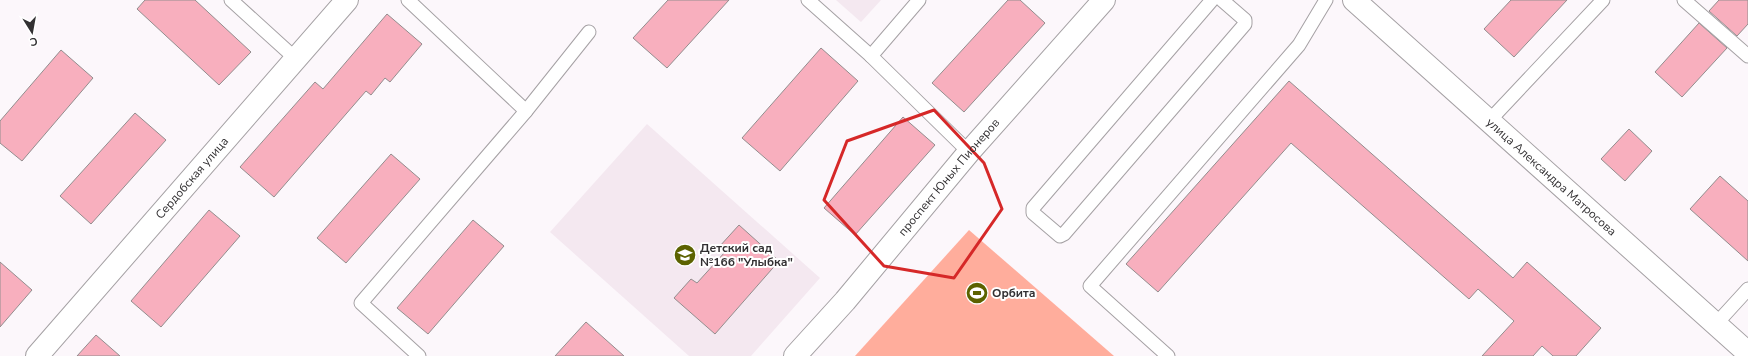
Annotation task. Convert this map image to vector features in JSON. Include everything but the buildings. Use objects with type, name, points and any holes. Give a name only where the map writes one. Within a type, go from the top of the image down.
[{"type":"street","name":"Сердобская улица","points":[[37,356],[347,0]]},
{"type":"street","name":"проспект Юных Пионеров","points":[[795,356],[844,301],[969,152],[1104,0]]},
{"type":"street","name":"улица Александра Матросова","points":[[1354,0],[1748,354]]},
{"type":"lane","points":[[231,0],[296,59]]},
{"type":"lane","points":[[408,0],[526,111]]},
{"type":"lane","points":[[808,0],[871,56],[969,152]]},
{"type":"lane","points":[[871,56],[919,0]]},
{"type":"lane","points":[[1212,0],[1033,208],[1033,213],[1060,236],[1064,234],[1245,24],[1245,20],[1222,0]]},
{"type":"lane","points":[[1168,356],[1090,286],[1299,45],[1326,0]]},
{"type":"lane","points":[[1489,121],[1603,0]]},
{"type":"lane","points":[[1684,0],[1748,56]]},
{"type":"lane","points":[[419,356],[361,303],[526,111],[589,32]]},
{"type":"lane","points":[[1716,324],[1748,289]]},
{"type":"highlighted area","points":[[934,110],[984,163],[1002,209],[954,278],[884,266],[824,200],[847,141]]},
{"type":"shaded area","points":[[836,0],[881,0],[861,22]]},
{"type":"shaded area","name":"Детский сад №166 \"Улыбка\"","points":[[647,124],[820,278],[751,356],[689,356],[550,232]]},
{"type":"shaded area","name":"Орбита","points":[[969,230],[1114,356],[855,356]]},
{"type":"place","name":"Детский сад №166 \"Улыбка\"","points":[[685,255]]},
{"type":"place","name":"Орбита","points":[[977,293]]}]
